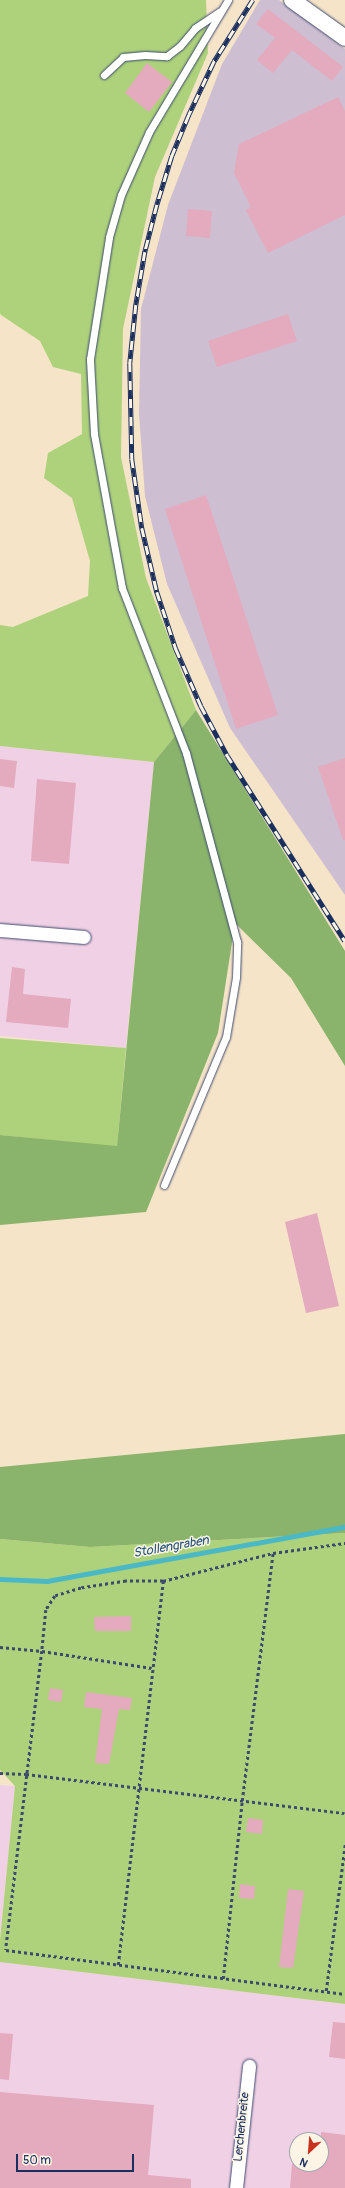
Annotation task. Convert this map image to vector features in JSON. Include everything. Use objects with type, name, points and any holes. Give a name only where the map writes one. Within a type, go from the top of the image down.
[{"type":"street","points":[[292,0],[345,38]]},
{"type":"street","points":[[0,930],[84,936]]},
{"type":"street","name":"Lerchenbreite","points":[[236,2188],[245,2088],[249,2066]]},
{"type":"lane","points":[[164,1185],[226,1037],[236,976],[237,942],[186,753],[122,588],[94,434],[90,359],[109,237],[121,195],[150,132],[228,0]]},
{"type":"lane","points":[[104,75],[123,57],[145,55],[167,56],[180,46],[195,28],[221,11]]},
{"type":"path","points":[[345,1543],[273,1553],[163,1582],[126,1581],[82,1588],[55,1596],[46,1610],[6,1950],[345,1994]]},
{"type":"path","points":[[223,1979],[242,1801],[273,1553]]},
{"type":"path","points":[[118,1965],[163,1582]]},
{"type":"path","points":[[0,1647],[42,1651],[152,1668]]},
{"type":"path","points":[[0,1773],[26,1774],[345,1813]]},
{"type":"path","points":[[326,1991],[345,1844]]},
{"type":"shaded area","points":[[260,0],[279,0],[345,49],[345,895],[230,728],[167,584],[145,496],[139,414],[141,309],[168,205],[222,64]]},
{"type":"shaded area","points":[[0,746],[154,762],[126,1048],[0,1036]]},
{"type":"shaded area","points":[[0,1785],[15,1786],[0,1940]]},
{"type":"shaded area","points":[[0,1962],[345,2004],[345,2188],[0,2188]]},
{"type":"green space","points":[[0,0],[206,0],[208,53],[155,177],[123,329],[121,457],[146,578],[196,710],[154,762],[0,746],[0,625],[13,627],[88,596],[90,561],[72,498],[44,478],[48,453],[82,434],[81,374],[53,367],[40,341],[0,313]]},
{"type":"green space","points":[[196,710],[345,951],[345,1066],[291,978],[235,923],[218,1033],[146,1212],[0,1225],[0,1135],[117,1146],[154,762]]},
{"type":"green space","points":[[0,1038],[126,1048],[117,1147],[0,1135]]},
{"type":"green space","points":[[345,1434],[345,1533],[90,1547],[0,1539],[0,1467]]},
{"type":"green space","points":[[345,1533],[345,2004],[0,1962],[0,1940],[15,1786],[0,1770],[0,1539],[90,1547]]},
{"type":"building","points":[[268,9],[343,67],[332,81],[292,50],[273,73],[257,60],[275,38],[256,24]]},
{"type":"building","points":[[147,63],[172,82],[149,112],[125,93]]},
{"type":"building","points":[[338,97],[345,111],[345,215],[268,253],[246,210],[251,207],[234,173],[239,144]]},
{"type":"building","points":[[188,209],[212,211],[210,238],[186,236]]},
{"type":"building","points":[[288,314],[297,341],[217,367],[208,341]]},
{"type":"building","points":[[206,495],[278,715],[236,729],[165,509]]},
{"type":"building","points":[[345,758],[345,840],[343,840],[318,767]]},
{"type":"building","points":[[0,759],[17,761],[14,788],[0,786]]},
{"type":"building","points":[[37,779],[76,783],[69,864],[31,861]]},
{"type":"building","points":[[12,967],[25,969],[23,994],[71,999],[68,1028],[6,1022]]},
{"type":"building","points":[[317,1213],[339,1306],[306,1313],[285,1222]]},
{"type":"building","points":[[131,1616],[131,1631],[95,1631],[94,1617]]},
{"type":"building","points":[[50,1688],[63,1690],[61,1702],[48,1700]]},
{"type":"building","points":[[86,1692],[132,1698],[130,1710],[119,1709],[109,1764],[95,1763],[102,1709],[84,1707]]},
{"type":"building","points":[[248,1818],[263,1820],[262,1834],[246,1832]]},
{"type":"building","points":[[240,1884],[255,1886],[254,1899],[239,1898]]},
{"type":"building","points":[[288,1889],[304,1891],[293,1968],[279,1967]]},
{"type":"building","points":[[333,2022],[345,2023],[345,2059],[329,2057]]},
{"type":"building","points":[[0,2033],[13,2034],[9,2080],[0,2079]]},
{"type":"building","points":[[0,2092],[154,2105],[148,2175],[191,2179],[191,2188],[0,2188]]},
{"type":"building","points":[[329,2133],[345,2135],[345,2188],[290,2188],[291,2172],[329,2172]]},
{"type":"waterway","name":"Stollengraben","points":[[0,1579],[47,1581],[345,1527]]},
{"type":"railway","points":[[253,0],[214,62],[189,115],[172,156],[157,205],[145,252],[136,305],[130,363],[132,459],[142,528],[157,592],[176,649],[201,706],[227,755],[345,941]]}]
